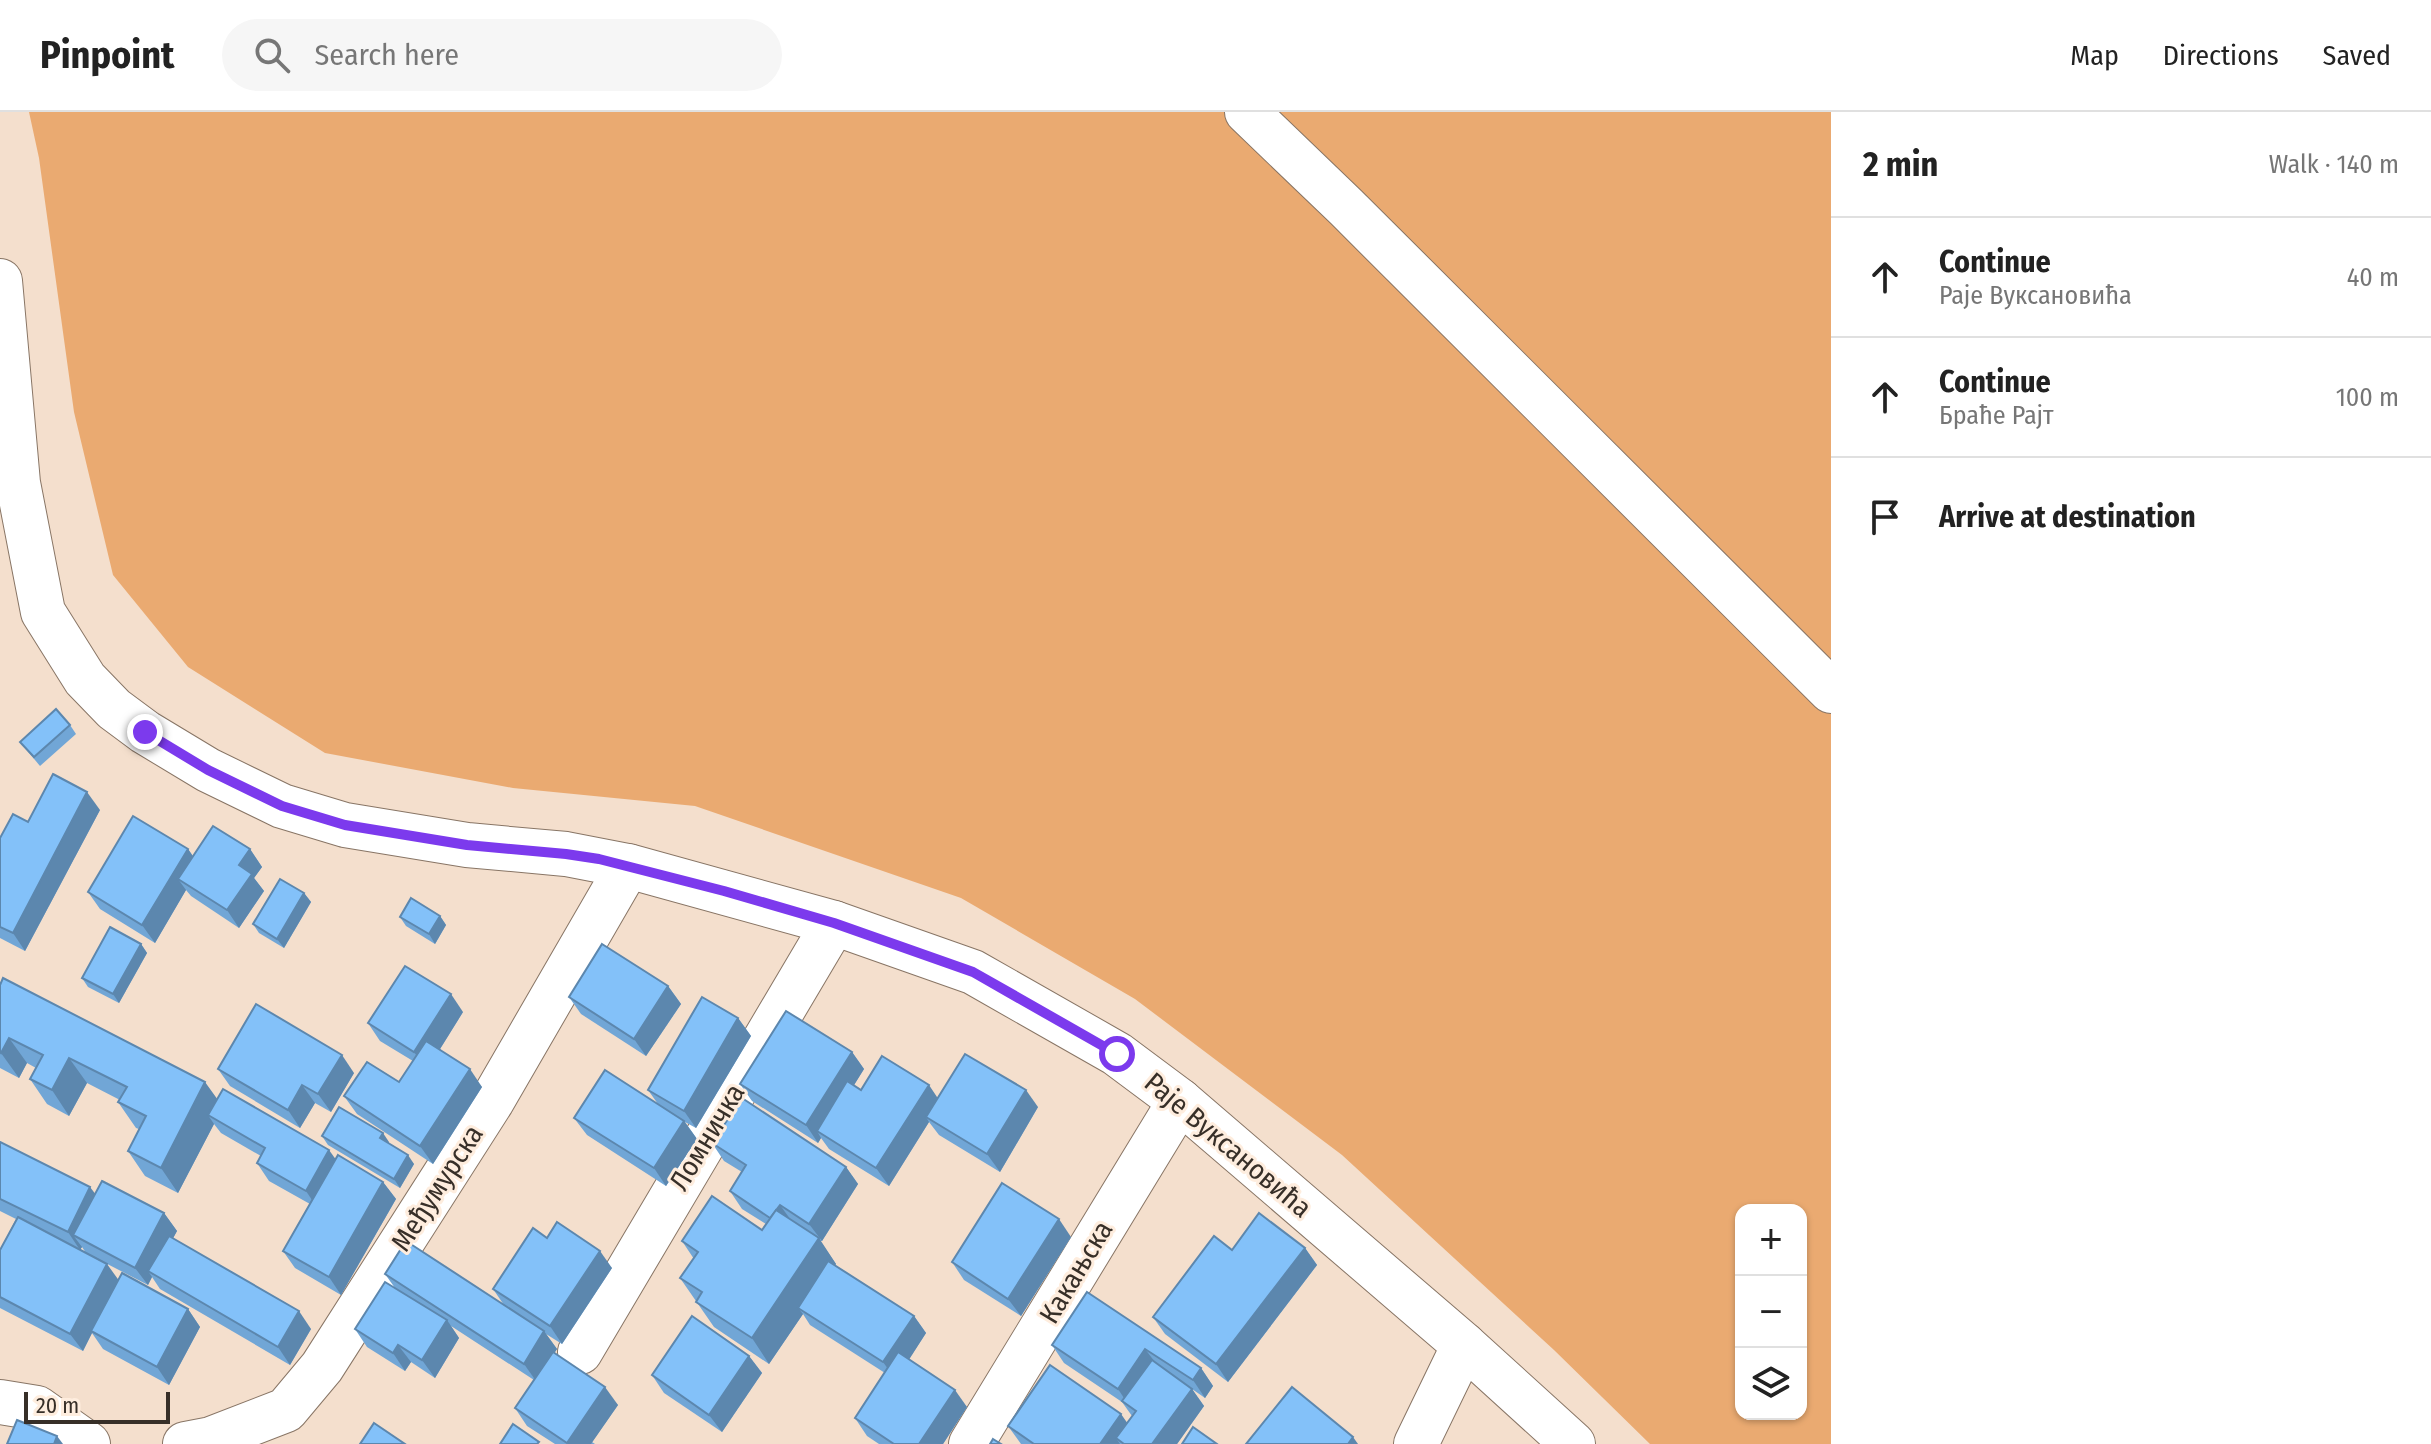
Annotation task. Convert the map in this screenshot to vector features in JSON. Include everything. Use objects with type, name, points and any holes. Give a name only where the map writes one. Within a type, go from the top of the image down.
[{"type":"street","points":[[1247,112],[1831,691]]},
{"type":"street","name":"Раје Вуксановића","points":[[0,281],[18,483],[43,612],[85,679],[114,709],[175,752],[282,806],[345,825],[467,845],[566,854],[628,866],[834,923],[973,972],[1117,1054],[1180,1101],[1464,1345],[1573,1444]]},
{"type":"street","name":"Међумурска","points":[[185,1444],[211,1439],[286,1410],[322,1367],[492,1101],[628,866]]},
{"type":"street","name":"Ломничка","points":[[580,1352],[834,923]]},
{"type":"street","name":"Какањска","points":[[971,1444],[1180,1101]]},
{"type":"street","points":[[1416,1444],[1464,1345]]},
{"type":"street","points":[[0,1402],[37,1408],[88,1444]]},
{"type":"shaded area","points":[[29,112],[1831,112],[1831,1444],[1650,1444],[1554,1350],[1342,1155],[1135,999],[961,898],[695,806],[513,788],[325,753],[188,667],[113,575],[74,412],[39,158]]},
{"type":"building","points":[[56,709],[70,725],[34,757],[20,742]]},
{"type":"building","points":[[53,774],[87,792],[13,933],[0,927],[0,838],[13,814],[28,822]]},
{"type":"building","points":[[133,816],[188,849],[142,925],[88,892]]},
{"type":"building","points":[[213,826],[250,849],[239,865],[252,874],[227,910],[178,879]]},
{"type":"building","points":[[280,879],[304,893],[277,939],[253,924]]},
{"type":"building","points":[[411,898],[440,916],[429,934],[400,917]]},
{"type":"building","points":[[110,927],[141,944],[113,994],[82,978]]},
{"type":"building","points":[[602,944],[668,986],[634,1039],[569,997]]},
{"type":"building","points":[[405,966],[451,994],[414,1052],[368,1023]]},
{"type":"building","points":[[3,978],[205,1082],[161,1168],[128,1151],[146,1116],[118,1102],[127,1087],[69,1058],[52,1090],[30,1079],[43,1055],[9,1038],[0,1052],[0,985]]},
{"type":"building","points":[[702,997],[738,1018],[684,1111],[648,1090]]},
{"type":"building","points":[[256,1004],[342,1055],[318,1094],[302,1085],[288,1110],[218,1069]]},
{"type":"building","points":[[786,1011],[852,1052],[806,1125],[740,1084]]},
{"type":"building","points":[[426,1041],[470,1069],[420,1146],[344,1096],[367,1062],[399,1082]]},
{"type":"building","points":[[965,1054],[1026,1090],[987,1154],[926,1117]]},
{"type":"building","points":[[882,1056],[929,1085],[876,1168],[817,1131],[847,1081],[861,1090]]},
{"type":"building","points":[[605,1070],[684,1121],[654,1168],[574,1118]]},
{"type":"building","points":[[223,1089],[329,1150],[306,1191],[257,1163],[265,1148],[208,1115]]},
{"type":"building","points":[[742,1098],[846,1167],[809,1224],[780,1205],[770,1218],[730,1191],[746,1165],[712,1143]]},
{"type":"building","points":[[339,1107],[383,1133],[380,1138],[408,1155],[394,1179],[322,1136]]},
{"type":"building","points":[[0,1142],[90,1187],[68,1232],[0,1199]]},
{"type":"building","points":[[338,1155],[383,1182],[329,1277],[283,1251]]},
{"type":"building","points":[[102,1181],[164,1213],[135,1268],[73,1235]]},
{"type":"building","points":[[1002,1183],[1059,1219],[1008,1299],[952,1262]]},
{"type":"building","points":[[712,1196],[762,1230],[776,1210],[819,1238],[752,1338],[696,1302],[702,1292],[680,1278],[698,1252],[682,1241]]},
{"type":"building","points":[[1259,1213],[1305,1248],[1216,1364],[1153,1317],[1214,1236],[1232,1250]]},
{"type":"building","points":[[18,1217],[107,1264],[70,1334],[0,1297],[0,1250]]},
{"type":"building","points":[[557,1222],[600,1251],[550,1326],[493,1289],[533,1228],[547,1238]]},
{"type":"building","points":[[169,1236],[299,1311],[278,1347],[148,1271]]},
{"type":"building","points":[[406,1241],[544,1331],[524,1364],[385,1274]]},
{"type":"building","points":[[828,1261],[914,1316],[883,1362],[798,1308]]},
{"type":"building","points":[[122,1273],[188,1309],[157,1367],[91,1331]]},
{"type":"building","points":[[385,1282],[447,1320],[422,1360],[398,1345],[393,1353],[355,1329]]},
{"type":"building","points":[[1087,1292],[1201,1368],[1193,1380],[1145,1349],[1118,1389],[1052,1345]]},
{"type":"building","points":[[692,1316],[749,1356],[709,1415],[652,1375]]},
{"type":"building","points":[[553,1352],[605,1387],[567,1443],[515,1408]]},
{"type":"building","points":[[898,1352],[955,1390],[919,1444],[894,1444],[855,1418]]},
{"type":"building","points":[[1152,1360],[1192,1389],[1152,1444],[1124,1444],[1116,1438],[1136,1411],[1122,1401]]},
{"type":"building","points":[[1050,1365],[1121,1414],[1100,1444],[1034,1444],[1008,1426]]},
{"type":"building","points":[[1292,1387],[1353,1437],[1348,1444],[1246,1444]]},
{"type":"building","points":[[17,1420],[57,1436],[54,1444],[7,1444]]},
{"type":"building","points":[[374,1423],[405,1444],[360,1444]]},
{"type":"building","points":[[513,1424],[539,1442],[500,1444]]},
{"type":"building","points":[[1193,1427],[1217,1444],[1182,1444]]},
{"type":"route","points":[[145,732],[208,770],[282,806],[345,825],[467,845],[599,859],[834,923],[973,972],[1117,1054]]}]
